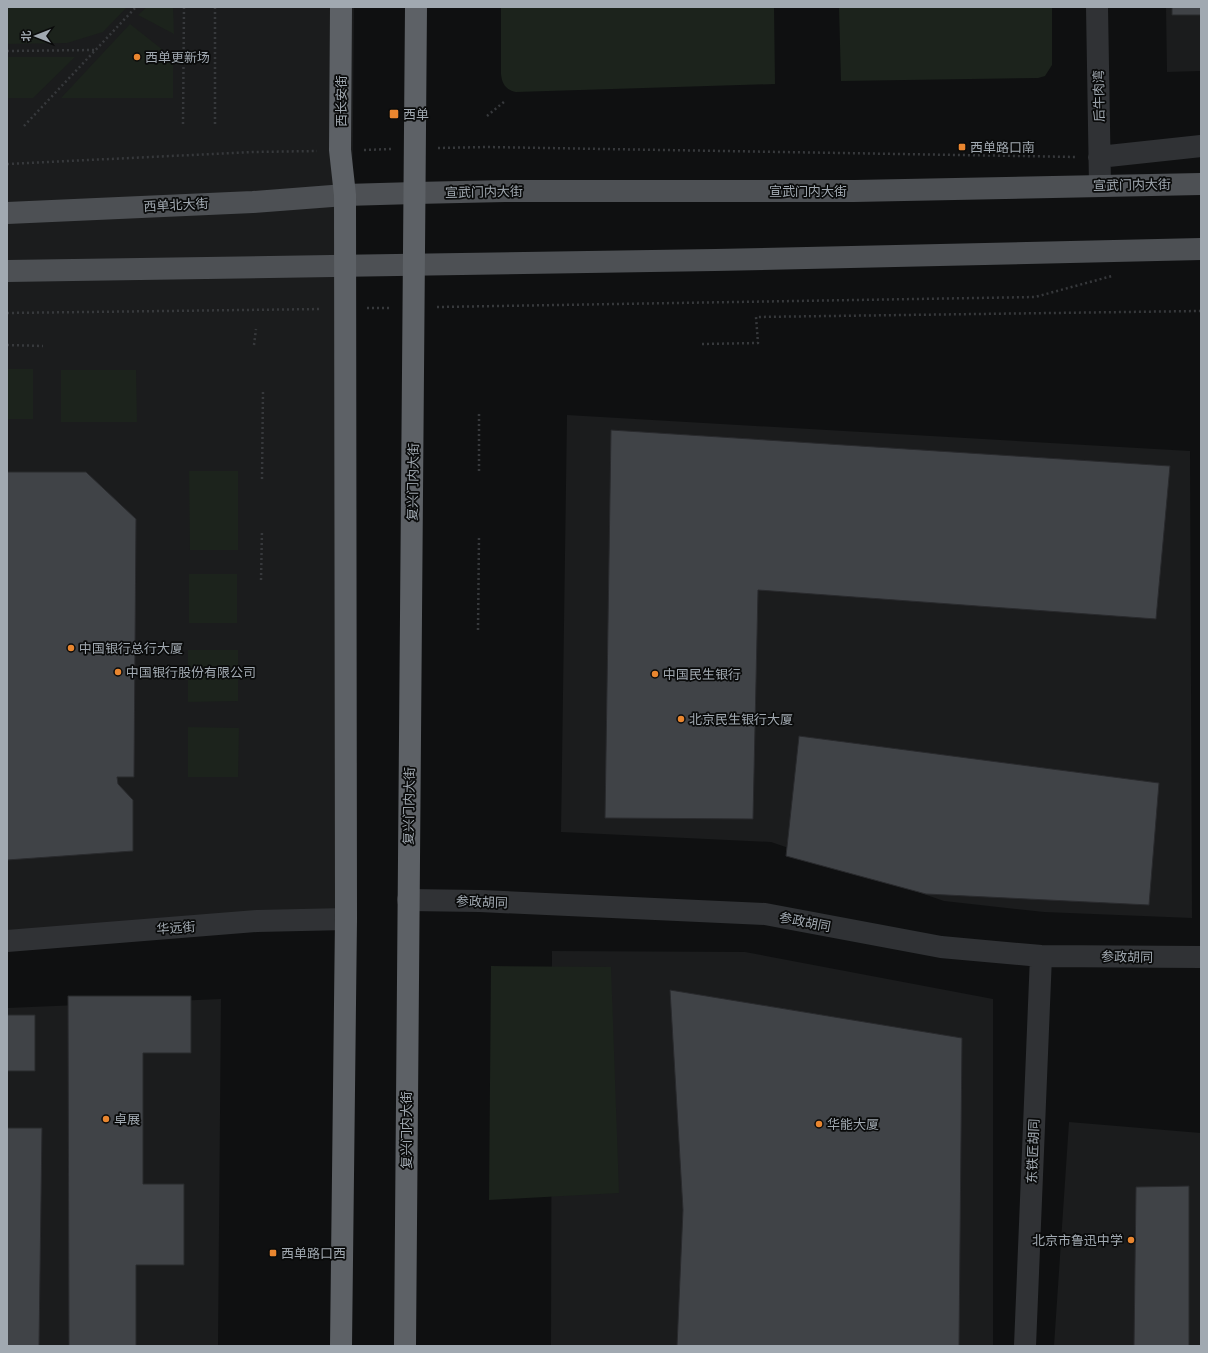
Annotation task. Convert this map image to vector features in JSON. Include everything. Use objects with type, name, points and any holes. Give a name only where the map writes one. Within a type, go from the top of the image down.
[{"type":"highway","name":"西长安街","points":[[341,7],[340,150],[345,195],[345,266]]},
{"type":"highway","points":[[415,193],[416,7]]},
{"type":"highway","name":"复兴门内大街","points":[[405,1346],[415,193]]},
{"type":"highway","points":[[341,1346],[346,919],[345,266]]},
{"type":"main road","name":"宣武门内大街","points":[[345,195],[505,191],[854,191],[1201,184]]},
{"type":"main road","name":"西单北大街","points":[[7,213],[254,202],[345,195]]},
{"type":"main road","points":[[7,271],[415,266],[486,263],[716,260],[1201,249]]},
{"type":"street","name":"后牛肉湾","points":[[1097,7],[1100,186]]},
{"type":"street","points":[[1099,157],[1201,146]]},
{"type":"street","name":"参政胡同","points":[[408,900],[480,901],[765,914],[941,947],[1041,956],[1201,957]]},
{"type":"street","name":"华远街","points":[[7,941],[257,921],[346,919]]},
{"type":"street","name":"东铁匠胡同","points":[[1025,1346],[1041,956]]},
{"type":"path","points":[[24,126],[136,7]]},
{"type":"path","points":[[183,124],[184,7]]},
{"type":"path","points":[[215,7],[215,124]]},
{"type":"path","points":[[7,51],[95,50]]},
{"type":"path","points":[[487,116],[505,101]]},
{"type":"path","points":[[7,164],[253,152],[487,147],[1099,157]]},
{"type":"path","points":[[7,313],[1035,297]]},
{"type":"path","points":[[702,344],[758,343],[756,316],[1200,311]]},
{"type":"path","points":[[254,345],[256,328]]},
{"type":"path","points":[[7,345],[43,346]]},
{"type":"path","points":[[262,391],[262,479]]},
{"type":"path","points":[[479,414],[479,473]]},
{"type":"path","points":[[261,580],[262,530]]},
{"type":"path","points":[[478,630],[479,536]]},
{"type":"shaded area","points":[[7,7],[354,7],[346,919],[7,943]]},
{"type":"shaded area","points":[[7,7],[127,7],[103,32],[67,43],[7,44]]},
{"type":"shaded area","points":[[147,7],[173,7],[174,34],[138,15]]},
{"type":"shaded area","points":[[501,7],[774,7],[775,84],[516,92],[510,90],[502,81]]},
{"type":"shaded area","points":[[839,7],[1052,7],[1052,65],[1045,76],[1038,78],[841,81]]},
{"type":"shaded area","points":[[1166,7],[1201,7],[1201,71],[1167,72]]},
{"type":"shaded area","points":[[130,24],[173,58],[173,98],[61,98]]},
{"type":"shaded area","points":[[7,57],[75,57],[33,98],[7,98]]},
{"type":"shaded area","points":[[7,369],[33,369],[33,419],[7,419]]},
{"type":"shaded area","points":[[61,370],[136,370],[137,422],[61,422]]},
{"type":"shaded area","points":[[567,415],[1190,451],[1192,918],[1044,912],[944,901],[771,842],[561,832]]},
{"type":"shaded area","points":[[189,471],[238,471],[238,550],[190,550]]},
{"type":"shaded area","points":[[189,574],[237,574],[237,623],[189,623]]},
{"type":"shaded area","points":[[188,650],[238,650],[238,701],[188,702]]},
{"type":"shaded area","points":[[188,727],[239,728],[238,777],[188,777]]},
{"type":"shaded area","points":[[552,951],[745,952],[993,999],[993,1346],[551,1346]]},
{"type":"shaded area","points":[[491,966],[611,967],[619,1193],[489,1200]]},
{"type":"shaded area","points":[[221,999],[218,1346],[7,1346],[7,1008]]},
{"type":"shaded area","name":"北京市鲁迅中学","points":[[1069,1122],[1201,1133],[1201,1346],[1054,1346]]},
{"type":"building","points":[[1172,7],[1201,7],[1201,15],[1172,15]]},
{"type":"building","name":"北京民生银行大厦","points":[[611,430],[1170,466],[1156,619],[758,590],[753,819],[605,818]]},
{"type":"building","name":"中国银行总行大厦","points":[[7,472],[86,472],[136,519],[134,777],[117,777],[118,784],[133,800],[133,851],[7,860]]},
{"type":"building","points":[[799,736],[1159,783],[1149,905],[926,894],[786,856]]},
{"type":"building","name":"华能大厦","points":[[670,990],[962,1038],[959,1346],[677,1346],[683,1210]]},
{"type":"building","name":"卓展","points":[[68,996],[191,996],[191,1053],[143,1053],[143,1184],[184,1184],[184,1265],[136,1265],[136,1346],[69,1346]]},
{"type":"building","points":[[7,1015],[35,1015],[35,1071],[7,1071]]},
{"type":"building","points":[[7,1128],[42,1128],[39,1346],[7,1346]]},
{"type":"building","points":[[1189,1186],[1189,1346],[1134,1346],[1136,1187]]},
{"type":"place","name":"西单更新场","points":[[137,57]]},
{"type":"place","name":"西单","points":[[394,114]]},
{"type":"place","name":"西单路口南","points":[[962,147]]},
{"type":"place","name":"中国银行总行大厦","points":[[71,648]]},
{"type":"place","name":"中国银行股份有限公司","points":[[118,672]]},
{"type":"place","name":"中国民生银行","points":[[655,674]]},
{"type":"place","name":"北京民生银行大厦","points":[[681,719]]},
{"type":"place","name":"卓展","points":[[106,1119]]},
{"type":"place","name":"华能大厦","points":[[819,1124]]},
{"type":"place","name":"北京市鲁迅中学","points":[[1131,1240]]},
{"type":"place","name":"西单路口西","points":[[273,1253]]}]
